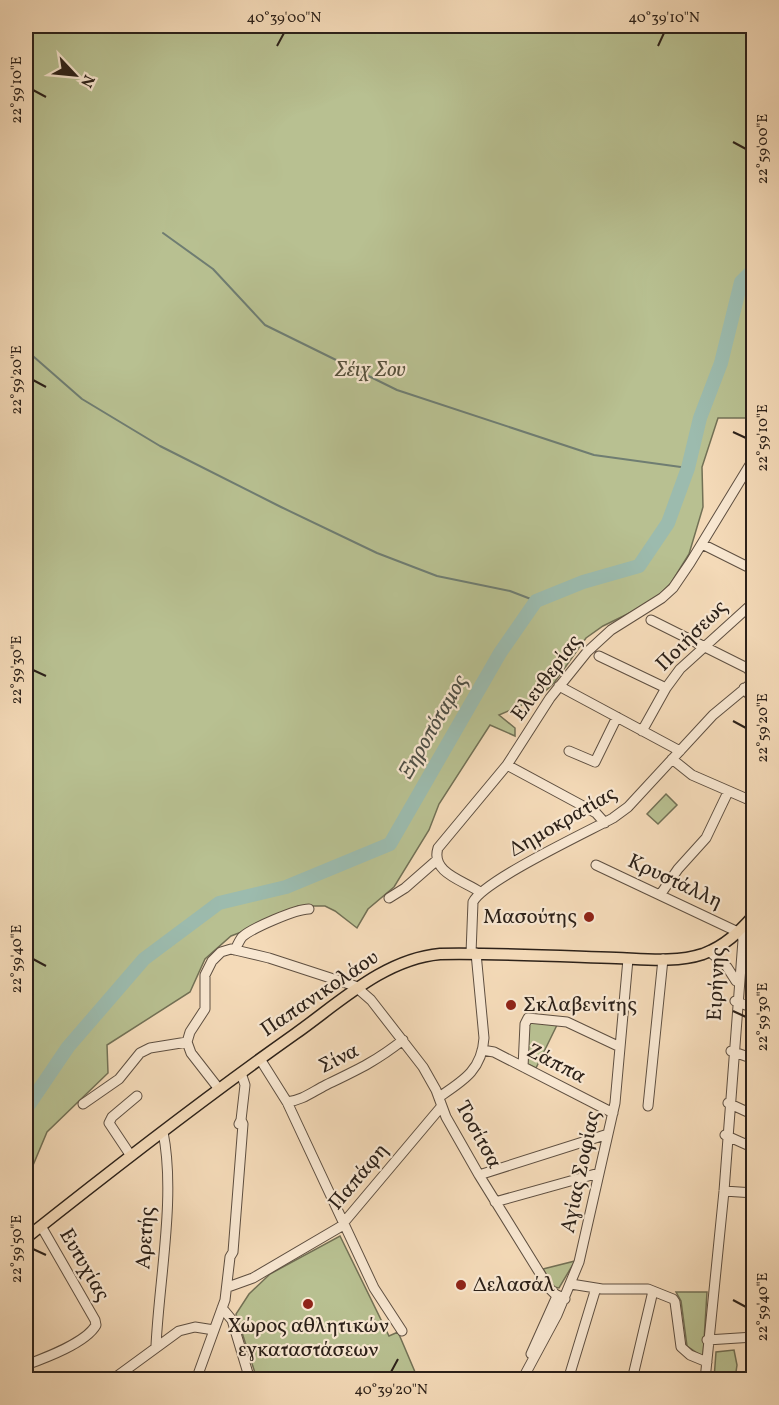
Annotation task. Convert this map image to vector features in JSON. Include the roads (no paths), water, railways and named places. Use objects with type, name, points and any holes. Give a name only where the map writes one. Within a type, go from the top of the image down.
[{"type":"main road","name":"Παπανικολάου","points":[[26,1238],[260,1059],[382,973],[412,959],[431,954],[474,953],[663,959],[692,957],[728,942],[753,915]]},
{"type":"street","name":"Ελευθερίας","points":[[437,860],[436,852],[440,846],[507,765],[579,660],[603,636],[662,598],[673,588],[752,463]]},
{"type":"street","points":[[702,544],[753,570]]},
{"type":"street","name":"Ποιήσεως","points":[[642,730],[666,688],[680,669],[753,602]]},
{"type":"street","points":[[651,620],[747,668],[753,675]]},
{"type":"street","points":[[599,656],[666,688]]},
{"type":"street","name":"Δημοκρατίας","points":[[480,892],[510,873],[619,815],[641,796],[718,710],[753,681]]},
{"type":"street","points":[[559,686],[680,751]]},
{"type":"street","points":[[744,688],[753,701]]},
{"type":"street","points":[[569,752],[595,762],[617,717]]},
{"type":"street","points":[[672,759],[687,772],[753,802]]},
{"type":"street","points":[[507,765],[596,813],[605,823]]},
{"type":"street","points":[[660,895],[681,865],[706,838],[728,792]]},
{"type":"street","points":[[389,898],[405,888],[437,860],[445,871],[480,892],[473,902],[474,953],[484,1038],[482,1050]]},
{"type":"street","name":"Κρυστάλλη","points":[[596,865],[738,932]]},
{"type":"street","points":[[235,950],[242,938],[250,932],[295,911],[309,909]]},
{"type":"street","name":"Ειρήνης","points":[[737,1001],[738,932]]},
{"type":"street","name":"Ειρήνης","points":[[709,1342],[737,1001],[744,946],[742,935],[738,932]]},
{"type":"street","points":[[219,1089],[191,1053],[187,1042],[190,1032],[205,1009],[204,978],[209,966],[223,950],[235,950],[343,981],[359,989]]},
{"type":"street","points":[[710,951],[727,967],[736,981]]},
{"type":"street","name":"Αγίας Σοφίας","points":[[521,1380],[561,1297],[571,1284],[579,1262],[613,1113],[628,958]]},
{"type":"street","points":[[648,1106],[663,959]]},
{"type":"street","name":"Τοσίτσα","points":[[359,989],[371,1000],[423,1067],[495,1202],[549,1288],[561,1297]]},
{"type":"street","points":[[737,1001],[753,1008]]},
{"type":"street","points":[[524,1067],[526,1020],[528,1018],[567,1022],[620,1047]]},
{"type":"street","name":"Σίνα","points":[[287,1102],[300,1100],[368,1065],[403,1040]]},
{"type":"street","points":[[83,1104],[118,1079],[141,1053],[150,1048],[187,1042]]},
{"type":"street","name":"Ζάππα","points":[[482,1050],[494,1052],[613,1113]]},
{"type":"street","name":"Παπάφη","points":[[228,1287],[253,1278],[344,1224],[440,1102],[470,1075],[482,1050]]},
{"type":"street","points":[[733,1051],[753,1059]]},
{"type":"street","points":[[260,1059],[287,1102],[374,1288],[402,1331]]},
{"type":"street","points":[[196,1380],[228,1287],[230,1257],[228,1247],[239,1124],[245,1085],[241,1073]]},
{"type":"street","points":[[131,1156],[109,1123],[112,1117],[137,1096]]},
{"type":"street","points":[[728,1103],[753,1115]]},
{"type":"street","name":"Αρετής","points":[[156,1346],[167,1187],[166,1148],[163,1132]]},
{"type":"street","points":[[479,1175],[608,1134]]},
{"type":"street","points":[[726,1135],[753,1148]]},
{"type":"street","name":"Ειρήνης","points":[[705,1380],[724,1191],[726,1135]]},
{"type":"street","points":[[495,1202],[599,1173]]},
{"type":"street","points":[[724,1191],[753,1193]]},
{"type":"street","name":"Ευτυχίας","points":[[26,1365],[81,1338],[94,1329],[96,1323],[40,1226]]},
{"type":"street","points":[[571,1284],[596,1288],[644,1288],[674,1300],[682,1348],[690,1355],[707,1362]]},
{"type":"street","points":[[568,1380],[596,1288]]},
{"type":"street","points":[[632,1380],[653,1291]]},
{"type":"street","points":[[222,1308],[232,1320],[250,1380]]},
{"type":"street","points":[[112,1380],[156,1346],[186,1329],[199,1327],[214,1330]]},
{"type":"street","points":[[709,1342],[753,1337]]},
{"type":"waterway","points":[[163,233],[213,269],[265,325],[397,390],[594,455],[688,468]]},
{"type":"waterway","name":"Ξηροπόταμος","points":[[26,1109],[68,1047],[144,959],[219,903],[286,887],[390,844],[500,653],[536,601],[583,582],[639,566],[668,523],[688,468],[700,418],[721,363],[741,282],[754,269]]},
{"type":"waterway","points":[[26,350],[82,399],[160,446],[281,507],[377,553],[437,576],[510,591],[536,601]]},
{"type":"waterway","points":[[751,1380],[754,1373]]},
{"type":"place","name":"Μασούτης","points":[[589,917]]},
{"type":"place","name":"Σκλαβενίτης","points":[[511,1005]]},
{"type":"place","name":"Δελασάλ","points":[[461,1285]]},
{"type":"place","name":"Χώρος αθλητικών εγκαταστάσεων","points":[[308,1304]]},
{"type":"park label","name":"Σέιχ Σου","points":[[370,370]]}]
